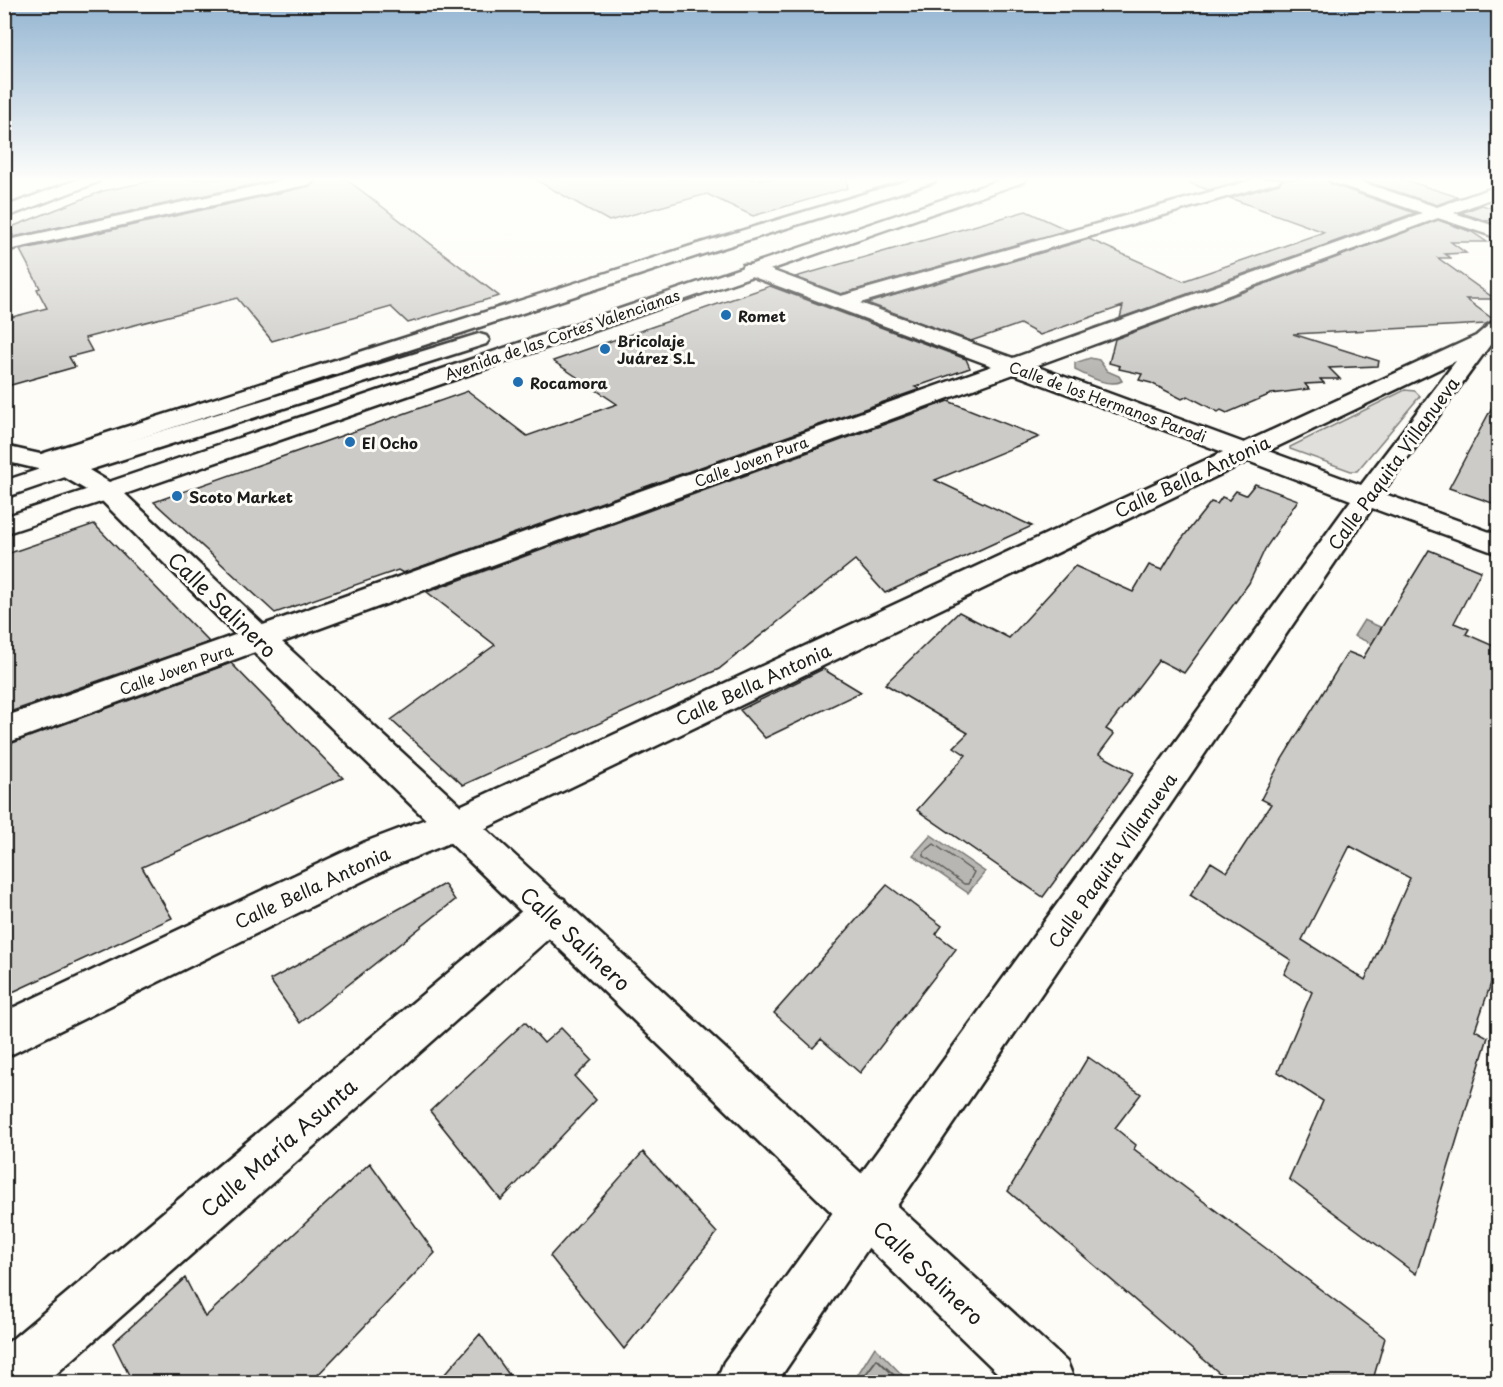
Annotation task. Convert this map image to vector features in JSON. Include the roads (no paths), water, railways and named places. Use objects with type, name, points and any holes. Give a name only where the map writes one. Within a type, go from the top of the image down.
[{"type":"street","points":[[44,461],[717,244]]},
{"type":"street","name":"Avenida de las Cortes Valencianas","points":[[4,490],[783,244]]},
{"type":"street","name":"Avenida de las Cortes Valencianas","points":[[4,526],[825,244]]},
{"type":"street","points":[[841,302],[1046,244]]},
{"type":"street","name":"Calle Joven Pura","points":[[4,731],[1353,244]]},
{"type":"street","name":"Calle de los Hermanos Parodi","points":[[750,269],[1498,545]]},
{"type":"street","name":"Calle Bella Antonia","points":[[4,1036],[379,854],[456,825],[1491,333]]},
{"type":"street","name":"Calle Paquita Villanueva","points":[[744,1383],[1367,496],[1491,333]]},
{"type":"street","name":"Calle Salinero","points":[[4,453],[68,468],[107,491],[259,639],[1047,1383]]},
{"type":"street","name":"Calle María Asunta","points":[[5,1383],[550,912]]},
{"type":"water","points":[[1090,358],[1099,360],[1107,371],[1119,376],[1122,381],[1105,382],[1075,370],[1075,363]]},
{"type":"water","points":[[1364,620],[1426,647],[1418,664],[1354,636]]},
{"type":"water","points":[[931,835],[985,872],[968,893],[913,855]]},
{"type":"water","points":[[875,1347],[909,1382],[853,1382]]},
{"type":"place","name":"Romet","points":[[726,315]]},
{"type":"place","name":"Bricolaje Juárez S.L","points":[[605,349]]},
{"type":"place","name":"Rocamora","points":[[518,382]]},
{"type":"place","name":"El Ocho","points":[[350,442]]},
{"type":"place","name":"Scoto Market","points":[[177,496]]}]
